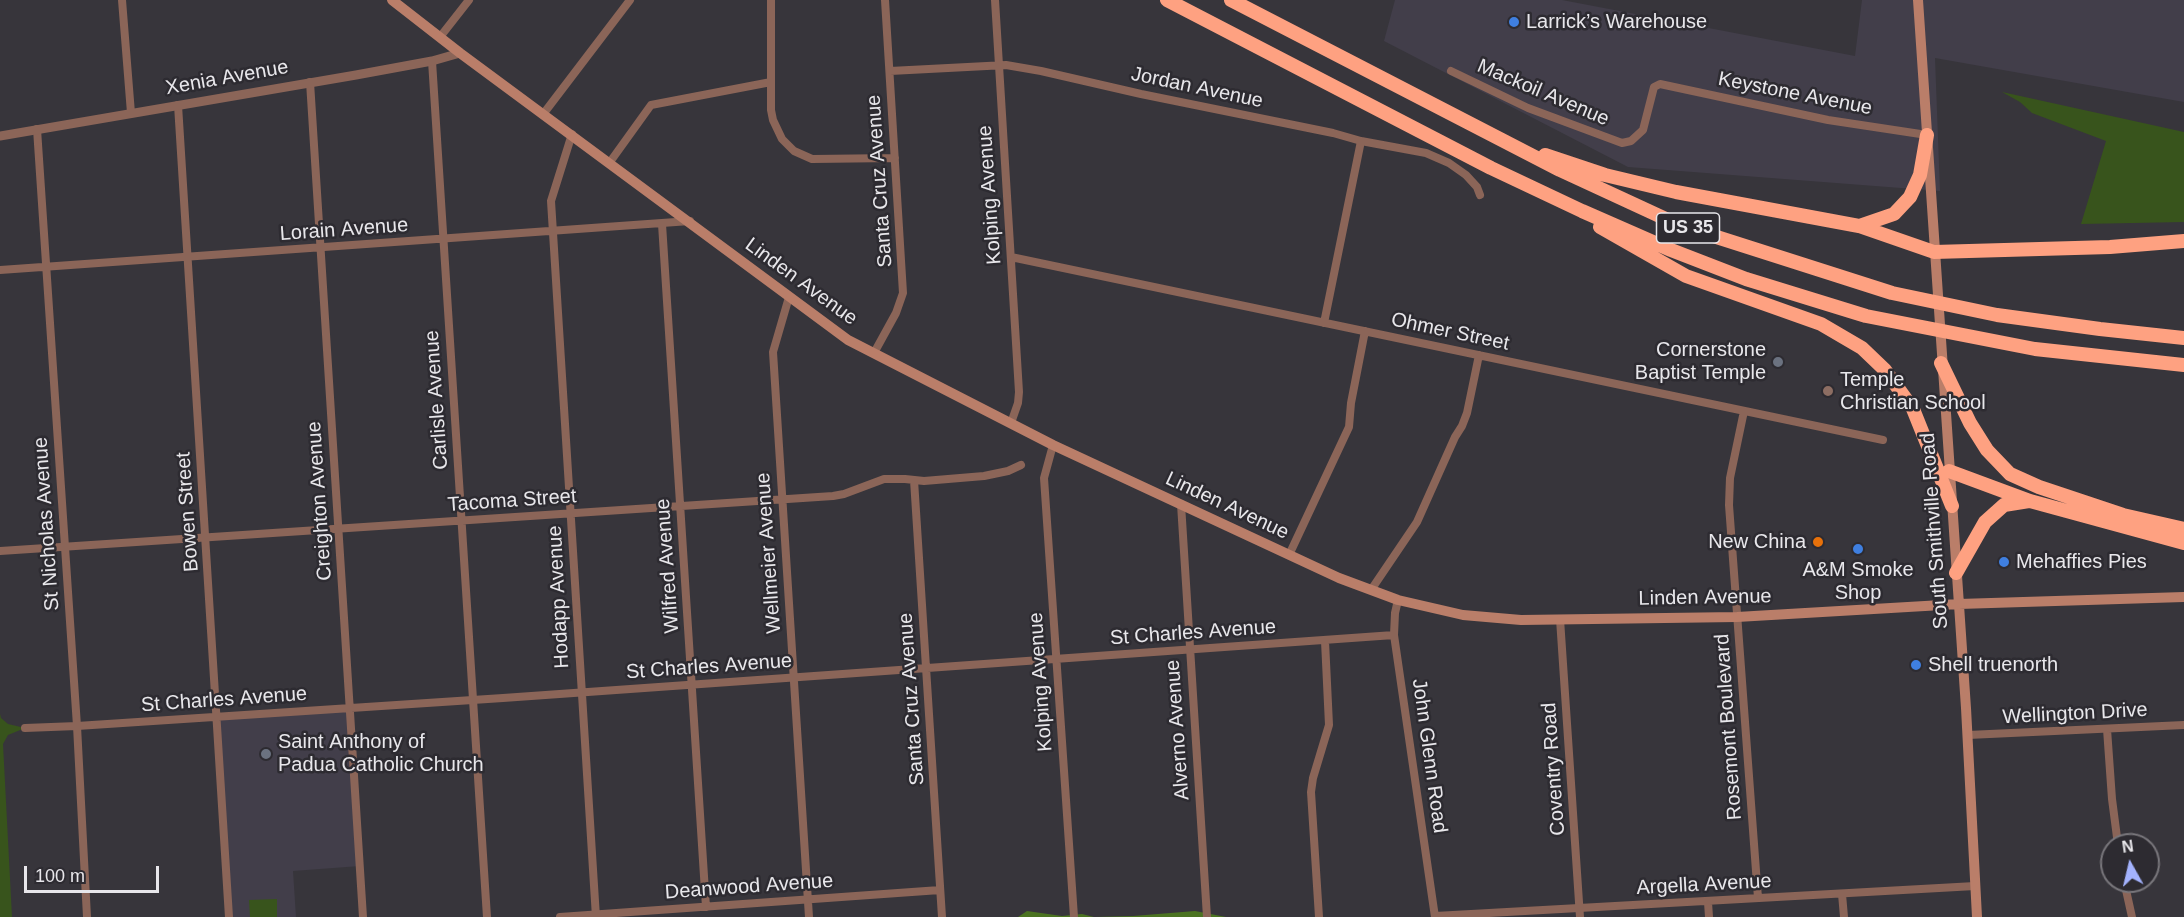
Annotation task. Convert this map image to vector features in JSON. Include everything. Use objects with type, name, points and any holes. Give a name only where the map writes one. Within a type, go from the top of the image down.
[{"type":"highway","name":"US 35","points":[[1167,0],[1520,181],[1661,245],[1746,279],[1866,316],[2035,348],[2184,365]]},
{"type":"highway","name":"US 35","points":[[1231,0],[1560,170],[1679,225],[1892,293],[1997,315],[2184,338]]},
{"type":"highway","points":[[1859,226],[1894,214],[1910,197],[1920,175],[1927,135]]},
{"type":"highway","points":[[1504,141],[1605,175],[1676,192],[1859,226],[1935,259],[2184,241]]},
{"type":"highway","points":[[1520,181],[1686,276],[1821,324],[1862,348],[1885,370],[1913,409],[1952,506]]},
{"type":"highway","points":[[2147,362],[2184,372]]},
{"type":"highway","points":[[1941,363],[1970,423],[1987,450],[2010,474],[2039,487],[2123,515],[2184,529]]},
{"type":"highway","points":[[1949,471],[2030,501],[2184,543]]},
{"type":"highway","points":[[1956,573],[1985,522],[2004,505],[2030,501]]},
{"type":"main road","name":"Linden Avenue","points":[[392,0],[460,53],[848,339],[1053,445],[1289,555],[1398,600],[1463,615],[1521,620],[1737,617],[1959,604],[2184,597]]},
{"type":"main road","name":"South Smithville Road","points":[[1918,0],[1968,735],[1977,917]]},
{"type":"street","points":[[122,0],[131,113]]},
{"type":"street","points":[[440,37],[469,0]]},
{"type":"street","points":[[544,113],[630,0]]},
{"type":"street","points":[[771,0],[773,120],[782,139],[803,156],[822,160],[895,158]]},
{"type":"street","name":"Santa Cruz Avenue","points":[[874,353],[896,313],[903,293],[885,0]]},
{"type":"street","name":"Kolping Avenue","points":[[994,0],[1018,392],[1018,403],[1011,423]]},
{"type":"street","name":"Xenia Avenue","points":[[0,136],[432,61],[460,53]]},
{"type":"street","name":"Carlisle Avenue","points":[[432,61],[487,917]]},
{"type":"street","name":"Jordan Avenue","points":[[890,71],[998,66],[1041,71],[1333,133],[1361,141],[1411,149],[1438,157],[1470,178],[1480,195]]},
{"type":"street","name":"Mackoil Avenue","points":[[1451,71],[1528,108],[1622,143],[1631,141],[1643,130],[1654,87],[1657,84]]},
{"type":"street","name":"Creighton Avenue","points":[[310,82],[363,917]]},
{"type":"street","points":[[610,162],[651,105],[771,82]]},
{"type":"street","name":"Keystone Avenue","points":[[1657,84],[1671,85],[1828,120],[1927,135]]},
{"type":"street","name":"Bowen Street","points":[[178,105],[229,917]]},
{"type":"street","name":"St Nicholas Avenue","points":[[38,129],[77,726],[87,917]]},
{"type":"street","name":"Hodapp Avenue","points":[[572,134],[552,195],[552,232],[596,916]]},
{"type":"street","points":[[1324,322],[1361,141]]},
{"type":"street","name":"Lorain Avenue","points":[[0,270],[690,221]]},
{"type":"street","name":"Wilfred Avenue","points":[[662,224],[706,907]]},
{"type":"street","name":"Ohmer Street","points":[[1011,257],[1883,440]]},
{"type":"street","name":"Wellmeier Avenue","points":[[789,297],[773,352],[809,917]]},
{"type":"street","points":[[1289,555],[1349,427],[1351,403],[1365,331]]},
{"type":"street","points":[[1371,590],[1417,522],[1462,426],[1467,413],[1479,355]]},
{"type":"street","name":"Rosemont Boulevard","points":[[1744,411],[1729,489],[1758,898]]},
{"type":"street","name":"Kolping Avenue","points":[[1053,445],[1044,478],[1074,917]]},
{"type":"street","name":"Tacoma Street","points":[[0,551],[844,495],[884,479],[924,481],[984,476],[1008,471],[1021,465]]},
{"type":"street","name":"Santa Cruz Avenue","points":[[914,480],[942,917]]},
{"type":"street","name":"Alverno Avenue","points":[[1181,504],[1206,917]]},
{"type":"street","name":"John Glenn Road","points":[[1398,600],[1394,634],[1435,916]]},
{"type":"street","name":"Coventry Road","points":[[1560,619],[1580,913]]},
{"type":"street","name":"St Charles Avenue","points":[[25,728],[692,685],[1394,634]]},
{"type":"street","points":[[1318,917],[1311,792],[1329,725],[1325,640]]},
{"type":"street","name":"Wellington Drive","points":[[1968,735],[2184,725]]},
{"type":"street","points":[[2106,729],[2116,833]]},
{"type":"street","name":"Argella Avenue","points":[[1435,916],[1580,913],[1758,898],[1975,885]]},
{"type":"street","name":"Deanwood Avenue","points":[[560,917],[940,890]]},
{"type":"street","points":[[2127,893],[2132,917]]},
{"type":"street","points":[[1842,894],[1844,917]]},
{"type":"street","points":[[1708,902],[1709,917]]},
{"type":"shaded area","points":[[1395,0],[1562,0],[1855,56],[1862,0],[2184,0],[2184,102],[1935,58],[1940,191],[1628,167],[1384,41]]},
{"type":"shaded area","points":[[350,708],[360,866],[293,871],[296,917],[229,917],[217,716]]},
{"type":"green space","points":[[2002,92],[2184,132],[2184,222],[2081,224],[2106,141],[2032,113],[2020,102]]},
{"type":"green space","points":[[0,714],[8,724],[25,728],[8,735],[3,744],[12,917],[0,917]]},
{"type":"green space","points":[[277,899],[277,917],[250,917],[249,900]]},
{"type":"green space","points":[[1027,911],[1062,916],[1082,914],[1094,917],[1018,917]]},
{"type":"green space","points":[[1195,911],[1226,917],[1094,917]]},
{"type":"place","name":"Larrick’s Warehouse","points":[[1514,22]]},
{"type":"place","name":"Cornerstone Baptist Temple","points":[[1778,362]]},
{"type":"place","name":"Temple Christian School","points":[[1828,391]]},
{"type":"place","name":"New China","points":[[1818,542]]},
{"type":"place","name":"A&M Smoke Shop","points":[[1858,549]]},
{"type":"place","name":"Mehaffies Pies","points":[[2004,562]]},
{"type":"place","name":"Shell truenorth","points":[[1916,665]]},
{"type":"place","name":"Saint Anthony of Padua Catholic Church","points":[[266,754]]}]
